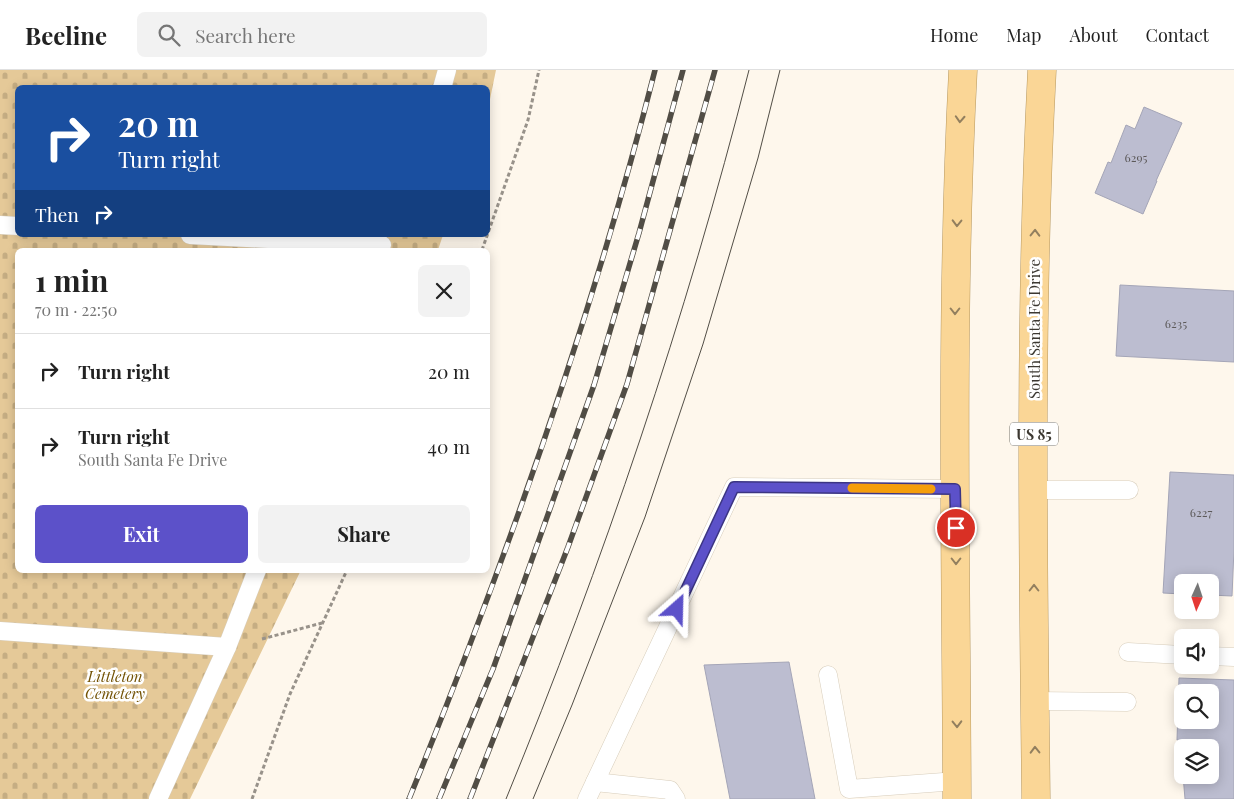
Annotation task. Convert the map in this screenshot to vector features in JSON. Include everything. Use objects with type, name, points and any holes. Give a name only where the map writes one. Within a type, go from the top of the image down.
[{"type":"highway","points":[[957,790],[956,262],[958,160],[963,70]]},
{"type":"highway","name":"South Santa Fe Drive","points":[[1036,799],[1034,321],[1037,162],[1042,70]]},
{"type":"lane","points":[[443,85],[447,70]]},
{"type":"lane","points":[[0,225],[15,226]]},
{"type":"lane","points":[[238,237],[383,243]]},
{"type":"lane","points":[[587,799],[734,487],[955,489]]},
{"type":"lane","points":[[1034,490],[1129,490]]},
{"type":"lane","points":[[158,799],[227,647],[256,573]]},
{"type":"lane","points":[[0,631],[227,647]]},
{"type":"lane","points":[[1128,652],[1174,655]]},
{"type":"lane","points":[[1219,656],[1234,657]]},
{"type":"lane","points":[[828,675],[848,794],[957,790]]},
{"type":"lane","points":[[1035,701],[1128,702]]},
{"type":"lane","points":[[595,782],[670,790],[676,799]]},
{"type":"path","points":[[490,227],[528,120],[539,70]]},
{"type":"path","points":[[252,799],[290,694],[346,573]]},
{"type":"path","points":[[227,647],[322,624]]},
{"type":"green space","name":"Littleton Cemetery","points":[[0,70],[496,70],[490,99],[490,85],[15,85],[15,237],[442,237],[439,248],[15,248],[15,573],[300,573],[190,799],[0,799]]},
{"type":"building","points":[[1144,107],[1182,123],[1143,214],[1095,193],[1108,162],[1111,163],[1126,125],[1135,129]]},
{"type":"building","points":[[1120,285],[1234,291],[1234,362],[1116,356]]},
{"type":"building","points":[[1170,472],[1234,475],[1232,596],[1219,595],[1219,574],[1174,574],[1174,594],[1163,593]]},
{"type":"building","points":[[789,662],[815,799],[730,799],[704,665]]},
{"type":"building","points":[[1179,678],[1234,680],[1234,799],[1185,799],[1184,784],[1219,784],[1219,739],[1177,739],[1177,729],[1219,729],[1219,684],[1179,684]]},
{"type":"tram line","points":[[506,799],[576,620],[640,439],[698,255],[749,70]]},
{"type":"tram line","points":[[533,799],[572,705],[645,517],[703,344],[758,158],[780,70]]},
{"type":"railway","points":[[409,799],[480,620],[545,439],[604,255],[655,70]]},
{"type":"railway","points":[[439,799],[493,669],[594,385],[639,233],[683,70]]},
{"type":"railway","points":[[470,799],[568,547],[627,384],[715,70]]},
{"type":"slow traffic","points":[[852,488],[931,489]]},
{"type":"route","points":[[677,609],[734,487],[955,489],[956,528]]}]
